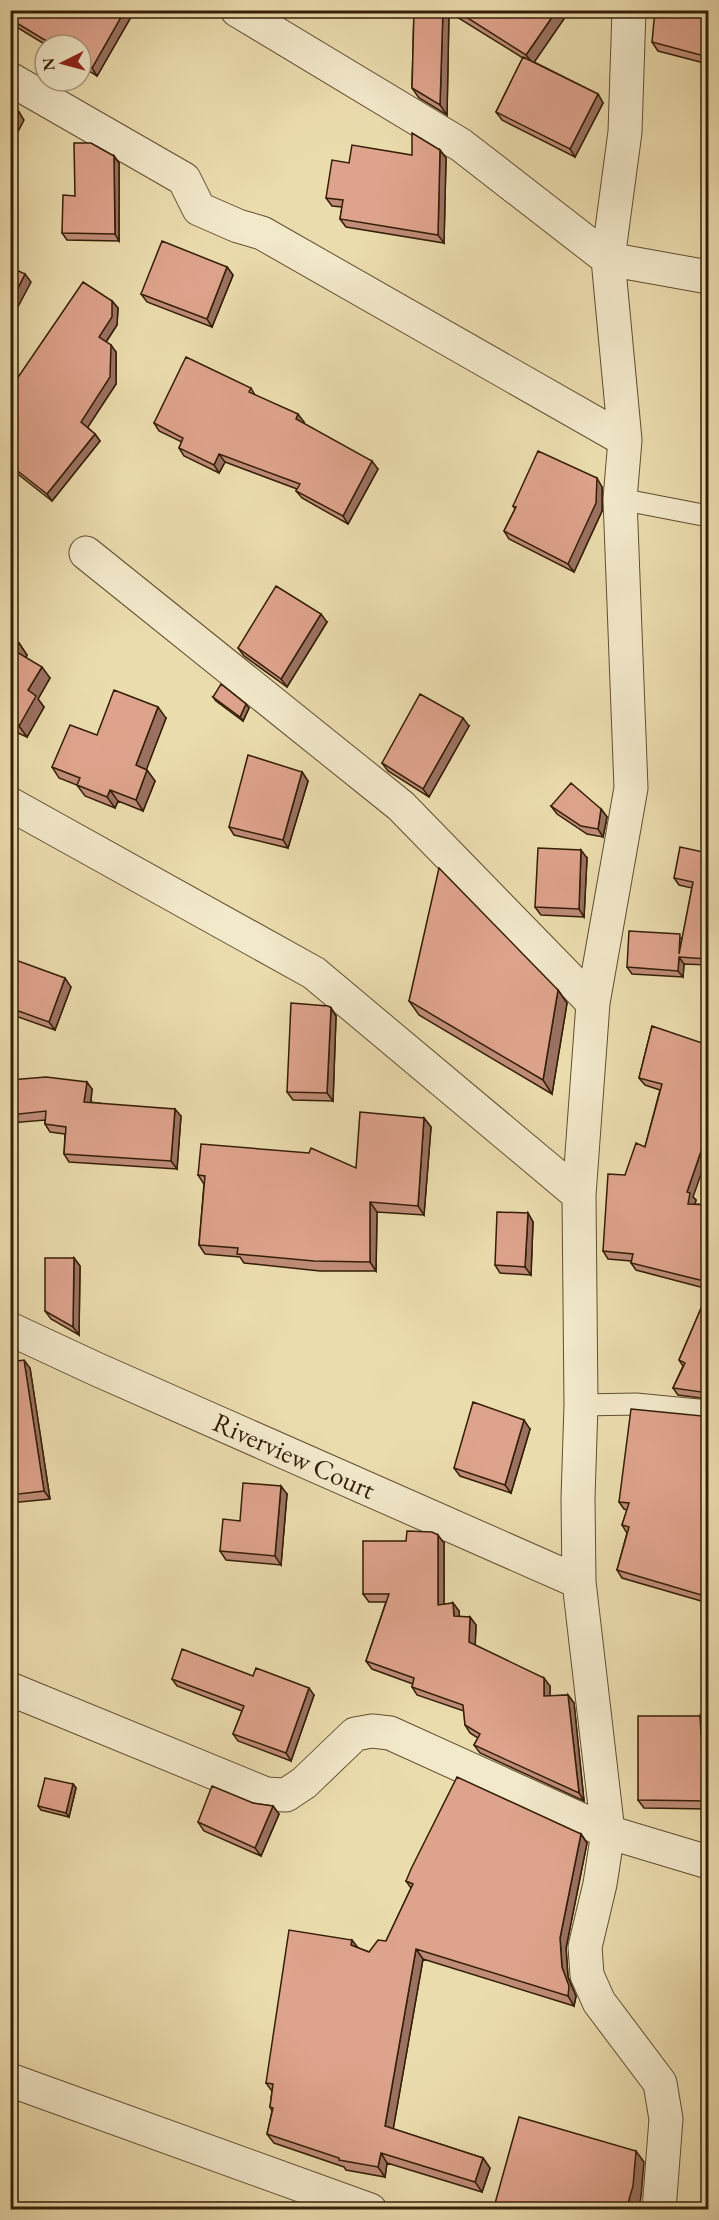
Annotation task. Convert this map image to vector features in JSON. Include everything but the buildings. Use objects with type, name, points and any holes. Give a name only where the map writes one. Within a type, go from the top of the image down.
[{"type":"street","points":[[237,10],[461,145],[608,259],[708,277]]},
{"type":"street","points":[[629,10],[625,132],[608,259],[625,440],[620,499],[631,788],[594,1003],[579,1195],[581,1405],[578,1498],[579,1582],[608,1832],[600,1884],[585,1947],[587,1975],[599,2002],[660,2083],[666,2119],[659,2210]]},
{"type":"street","points":[[10,79],[184,179],[199,209],[238,226],[262,233],[625,440]]},
{"type":"street","points":[[86,554],[401,806],[594,1003]]},
{"type":"street","points":[[10,804],[314,973],[579,1195]]},
{"type":"street","name":"Riverview Court","points":[[10,1329],[579,1582]]},
{"type":"street","points":[[10,1689],[266,1794],[286,1795],[304,1783],[355,1734],[372,1731],[390,1733],[608,1832],[708,1862]]},
{"type":"street","points":[[10,2080],[370,2210]]},
{"type":"lane","points":[[620,499],[708,516]]},
{"type":"lane","points":[[581,1405],[636,1404],[708,1411]]}]
